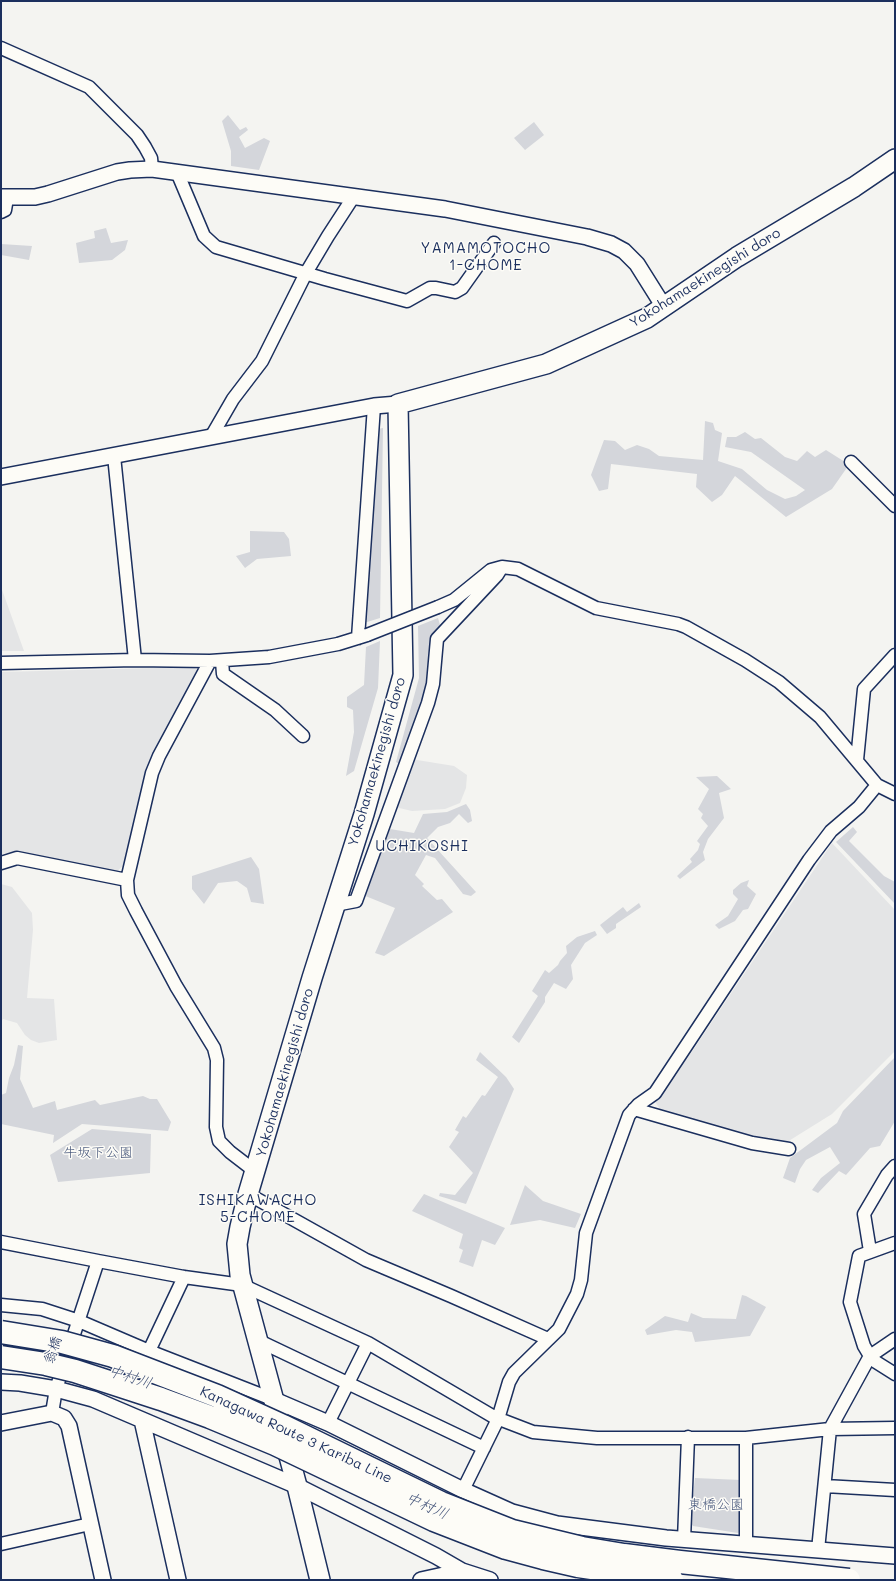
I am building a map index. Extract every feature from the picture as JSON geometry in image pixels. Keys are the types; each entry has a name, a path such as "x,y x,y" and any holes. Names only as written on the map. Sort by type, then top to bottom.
{"highway":[{"name":"Kanagawa Route 3 Kariba Line","path":"1,1332 62,1342 113,1356 173,1379 252,1411 441,1503 512,1530 582,1548 624,1555 850,1580"},
{"path":"1,1345 111,1363 173,1379"},
{"name":"Kanagawa Route 3 Kariba Line","path":"1,1357 46,1364 75,1371 161,1398 287,1449 434,1520 469,1535 506,1548 578,1566 672,1580"}],"main road":[{"name":"Yokohamaekinegishi doro","path":"320,1580 297,1486 242,1285 238,1267 237,1244 248,1194 256,1172 312,978 364,814 403,675 398,404 546,364 647,318 737,257 854,187 895,159"}],"street":[{"path":"1,48 89,87 136,135 151,158 152,169"},
{"path":"1,212 5,210 4,198 35,197 117,172 152,169 452,210 605,242 624,251 638,264 664,307"},
{"path":"177,172 204,236 216,247 407,301 430,288 455,292 462,288 494,242"},
{"path":"211,437 233,399 262,360 306,273 354,196"},
{"path":"1,477 374,406 398,404"},
{"path":"363,636 374,406"},
{"path":"114,456 135,660"},
{"path":"851,462 895,506"},
{"path":"335,905 356,901 428,703 433,684 437,638 497,575 502,567"},
{"path":"1,662 135,660 216,661 291,654 363,636 438,607 454,600 491,570 502,567 518,570 596,608 678,624 720,646 769,675 795,695 820,717 878,785 895,794"},
{"path":"857,760 864,689 895,655"},
{"path":"216,661 223,674 275,710 303,736"},
{"path":"216,661 159,756 152,773 127,880 128,895 176,986 214,1048 217,1060 216,1127 219,1140 230,1152 256,1172"},
{"path":"463,1490 498,1419 508,1382 514,1374 559,1329 578,1294 586,1232 628,1115 655,1093 796,880 831,831 859,807 878,785"},
{"path":"1,863 16,858 127,880"},
{"path":"634,1109 752,1143 789,1149"},
{"path":"870,1251 864,1214 887,1175 895,1166"},
{"path":"248,1194 366,1260 548,1339"},
{"path":"1,1242 184,1277 242,1285 368,1343 498,1419 533,1432 597,1438 746,1438 830,1429 895,1428"},
{"path":"895,1243 859,1256 850,1302 864,1346 870,1356 876,1362 895,1374"},
{"name":"翁橋","path":"52,1413 56,1389 98,1261"},
{"path":"149,1351 184,1277"},
{"path":"1,1305 42,1309 79,1321 149,1351 272,1399 328,1423 463,1490 512,1512 557,1524 684,1540 895,1556"},
{"path":"818,1550 830,1429 870,1356 895,1339"},
{"path":"257,1340 484,1448"},
{"path":"328,1423 368,1343"},
{"path":"1,1382 56,1389 94,1399 297,1486 436,1556 462,1571 490,1580"},
{"path":"1,1423 52,1413 64,1418 69,1426 103,1580"},
{"path":"142,1420 178,1580"},
{"path":"684,1540 688,1437"},
{"path":"746,1438 746,1544"},
{"path":"825,1486 895,1490"},
{"path":"1,1544 90,1524"},
{"path":"425,1580 462,1571"}],"shaded area":[{"path":"1,587 24,651 1,651"},
{"path":"194,667 197,670 151,757 124,865 116,872 15,852 1,854 1,672"},
{"path":"411,759 454,766 467,775 466,788 460,803 445,809 412,811 395,807"},
{"path":"832,843 895,910 895,1051 832,1114 787,1142 767,1141 661,1111 654,1100 691,1053"},
{"path":"1,884 12,887 32,913 33,930 27,998 54,999 57,1040 39,1043 31,1040 25,1035 17,1023 3,1019 1,1022"}],"green space":[{"path":"228,115 240,130 246,127 248,130 239,137 245,148 264,138 270,141 259,170 231,166 231,151 222,121"},
{"path":"534,122 544,135 525,150 514,138"},
{"path":"106,228 111,243 128,240 125,250 112,260 79,263 76,243 95,238 94,231"},
{"path":"1,244 32,246 29,260 1,255"},
{"path":"705,421 713,423 715,430 722,433 718,461 742,469 767,490 785,499 796,496 805,490 751,452 725,447 727,437 736,437 745,432 755,439 761,438 785,457 797,461 807,451 815,457 826,450 845,462 846,469 832,489 786,517 735,476 722,495 712,502 696,487 697,474 611,464 608,489 599,491 591,475 604,440 615,441 625,450 637,445 649,449 659,456 703,460"},
{"path":"383,428 380,618 364,623 377,429"},
{"path":"250,531 284,532 289,539 291,556 257,559 245,568 236,556 250,552"},
{"path":"438,618 440,625 433,633 428,688 401,765 396,762 419,678 418,626"},
{"path":"380,641 378,688 354,771 346,776 354,732 353,710 347,707 347,697 364,685 366,647"},
{"path":"717,776 731,789 719,793 724,818 708,839 703,852 705,860 680,879 677,876 692,862 690,859 698,850 700,844 697,841 708,826 701,818 703,814 698,809 709,789 696,777"},
{"path":"466,804 470,810 472,821 468,823 459,814 450,823 438,827 427,838 476,892 471,896 463,894 435,858 426,855 415,875 424,884 422,886 437,900 442,899 453,912 384,956 375,953 395,908 363,895 390,829 414,833 423,814 447,812"},
{"path":"853,827 857,832 849,841 884,876 895,882 895,904 836,842"},
{"path":"251,857 259,869 264,904 251,902 247,888 237,881 218,883 204,904 192,889 192,876"},
{"path":"749,880 747,886 756,894 748,909 743,910 735,921 719,929 715,925 728,916 738,899 733,894 733,890 741,883"},
{"path":"639,903 641,907 616,924 616,928 607,934 600,925 623,907 627,912"},
{"path":"595,931 597,935 585,943 571,965 573,979 566,989 554,983 545,997 545,1002 519,1043 512,1037 538,996 532,991 545,970 549,973 558,965 567,953 566,946 577,937"},
{"path":"18,1045 23,1046 20,1079 33,1108 55,1101 57,1110 95,1100 100,1105 143,1096 150,1099 157,1099 171,1122 168,1131 82,1124 53,1143 54,1135 1,1124 1,1095 6,1093"},
{"path":"480,1052 506,1077 514,1089 466,1204 439,1196 440,1193 455,1195 473,1173 449,1147 459,1132 455,1130 463,1116 466,1118 482,1095 485,1096 498,1077 476,1060"},
{"path":"895,1057 895,1121 880,1146 870,1148 846,1175 839,1171 818,1193 812,1190 821,1178 840,1163 830,1147 806,1160 800,1169 795,1183 783,1178 790,1158 837,1123 843,1111"},
{"name":"牛坂下公園","path":"92,1129 151,1134 150,1173 58,1182 50,1155"},
{"path":"525,1185 543,1201 581,1214 575,1228 540,1220 510,1225"},
{"path":"424,1194 505,1228 495,1245 482,1240 473,1267 459,1262 463,1250 459,1248 463,1234 412,1211"},
{"path":"742,1295 766,1307 750,1336 695,1342 692,1332 676,1330 647,1335 645,1330 665,1316 688,1322 691,1313 703,1318 736,1319"},
{"name":"東橋公園","path":"695,1478 741,1480 741,1531 738,1533 693,1526 690,1522"}],"district":[{"name":"YAMAMOTOCHO 1-CHOME","path":"486,256"},
{"name":"UCHIKOSHI","path":"422,846"},
{"name":"ISHIKAWACHO 5-CHOME","path":"258,1208"}],"water label":[{"name":"中村川","path":"130,1377"},
{"name":"中村川","path":"427,1506"}]}
